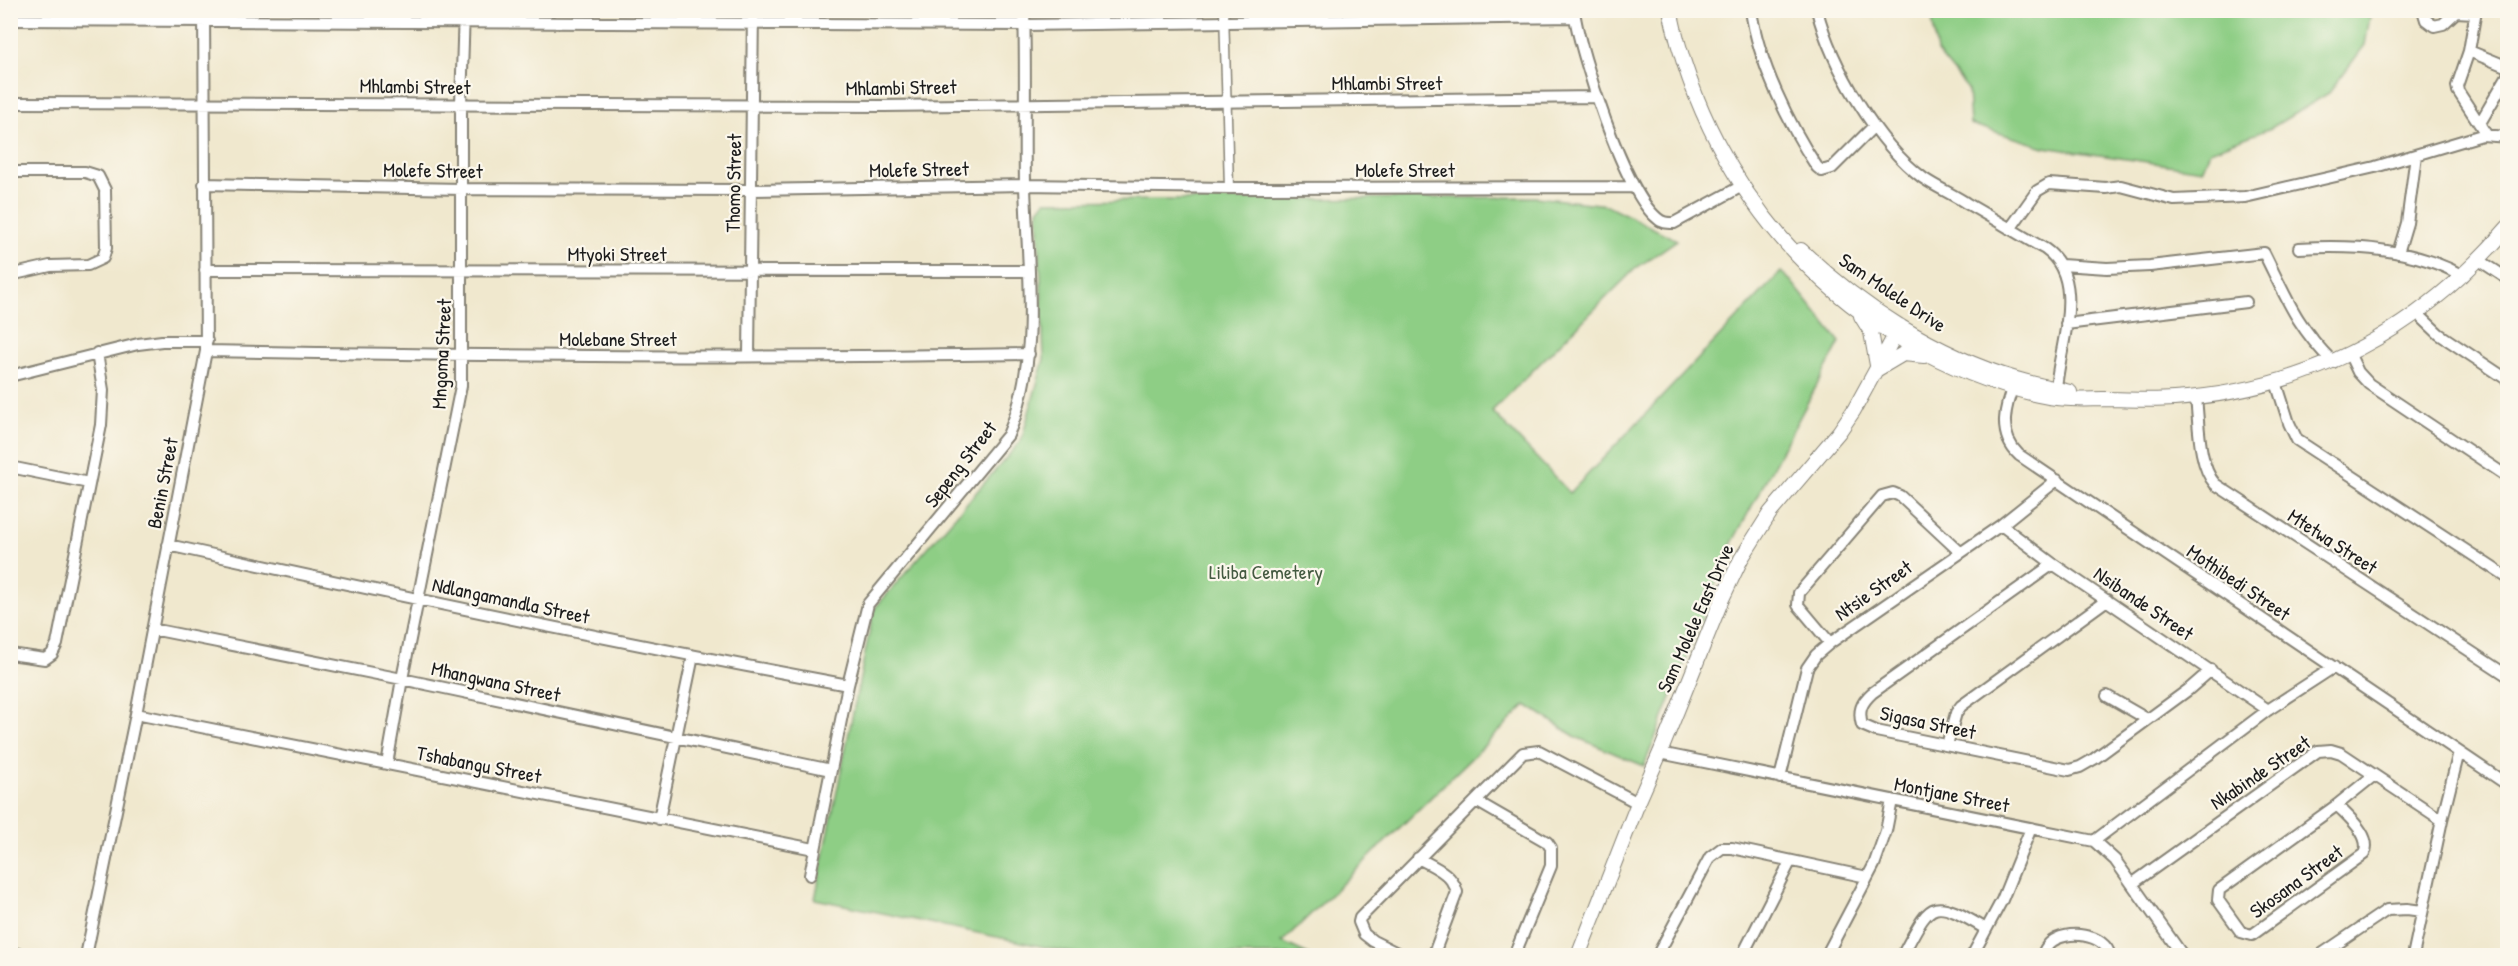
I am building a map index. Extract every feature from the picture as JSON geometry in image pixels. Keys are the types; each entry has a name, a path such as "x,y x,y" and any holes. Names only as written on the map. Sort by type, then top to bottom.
{"street":[{"name":"Thomo Street","path":"749,356 753,10"},
{"name":"Sepeng Street","path":"810,875 848,685 868,604 1008,435 1019,409 1029,354 1024,10"},
{"path":"1224,10 1229,188"},
{"name":"Sam Molele Drive","path":"1670,10 1683,65 1699,106 1742,186 1796,257 1856,310 1897,331 1940,348 2014,384 2056,389 2102,399"},
{"path":"1751,10 1758,47 1764,64 1794,127 1817,167 1822,171 1832,168 1873,127"},
{"path":"1816,10 1827,39 1873,127 1922,177 2053,255 2061,265 2068,290 2066,324 2058,363 2056,389"},
{"path":"2423,10 2426,20 2434,27 2443,24 2456,12 2476,12 2469,51 2457,86 2486,134"},
{"path":"10,20 204,16 464,16 753,23 1025,25 1575,14 1596,97 1634,187 1656,218 1664,223 1680,220 1742,186"},
{"name":"Benin Street","path":"86,956 136,714 207,346 204,16"},
{"name":"Mngoma Street","path":"387,764 402,679 457,413 462,356 460,104 464,16"},
{"path":"2469,51 2508,67"},
{"path":"2480,123 2508,75"},
{"name":"Mhlambi Street","path":"10,103 205,105 250,102 752,106 1596,97"},
{"path":"2010,228 2037,191 2049,184 2106,188 2121,186 2174,200 2228,199 2288,189 2486,134 2508,137"},
{"path":"2398,253 2407,222 2416,155"},
{"path":"10,172 85,172 98,176 105,190 106,248 103,258 94,264 51,266 10,275"},
{"name":"Molefe Street","path":"204,184 462,189 752,189 1025,185 1229,188 1634,187"},
{"name":"Sam Molele Drive","path":"1776,230 1897,331 1935,358 2064,399 2146,401 2230,393 2277,382 2350,354 2396,328 2417,313 2463,276 2508,227"},
{"path":"2300,248 2345,247 2422,257 2463,276"},
{"path":"2061,265 2108,268 2150,266 2264,253 2297,320 2307,335 2333,362"},
{"path":"2479,260 2508,279"},
{"name":"Mtyoki Street","path":"205,270 1028,271"},
{"path":"2066,324 2246,302"},
{"path":"1856,310 1871,332 1875,369 1903,354 1935,358"},
{"path":"2417,313 2439,334 2508,380"},
{"name":"Sam Molele East Drive","path":"1578,956 1722,599 1755,533 1839,432 1854,410 1897,331"},
{"name":"Molebane Street","path":"10,376 97,353 162,341 207,346 462,356 1029,354"},
{"path":"10,654 39,659 50,656 57,644 101,425 103,399 97,353"},
{"path":"2350,354 2358,372 2369,384 2508,477"},
{"path":"2277,382 2287,417 2297,440 2508,578"},
{"name":"Mothibedi Street","path":"2014,384 2005,414 2004,426 2012,448 2508,785"},
{"name":"Mtetwa Street","path":"2196,398 2203,459 2207,474 2215,484 2508,676"},
{"path":"10,467 90,483"},
{"name":"Ntsie Street","path":"1780,778 1807,668 1816,655 2001,525 2057,480"},
{"path":"1830,643 1798,605 1799,593 1882,496 1893,493 1900,496 1960,552"},
{"name":"Nsibande Street","path":"2001,525 2052,564 2268,710"},
{"name":"Ndlangamandla Street","path":"168,545 418,600 848,685"},
{"name":"Sigasa Street","path":"2052,564 1872,693 1861,705 1860,718 1863,725 1869,729 2069,770 2094,759 2211,670"},
{"path":"1947,745 1956,713 1961,706 2107,600"},
{"name":"Mhangwana Street","path":"152,629 402,679 831,770"},
{"path":"659,819 693,656"},
{"path":"2183,956 2115,860 2094,841 2268,710 2334,667"},
{"path":"2107,696 2147,719"},
{"name":"Tshabangu Street","path":"136,714 814,849"},
{"name":"Nkabinde Street","path":"2132,884 2318,750 2341,753 2442,820"},
{"path":"1403,956 1373,941 1364,934 1359,922 1368,908 1523,753 1535,751 1638,803"},
{"path":"2413,956 2459,752"},
{"name":"Montjane Street","path":"1660,753 2094,841"},
{"name":"Skosana Street","path":"2337,805 2364,838 2366,845 2364,854 2252,935 2241,932 2218,900 2219,890 2337,805 2373,776"},
{"path":"1826,956 1880,851 1892,800"},
{"path":"1476,801 1547,842 1551,848 1551,866 1514,956"},
{"path":"1972,956 2011,880 2031,828"},
{"path":"1657,956 1710,857 1716,851 1732,848 1867,877"},
{"path":"1418,858 1449,877 1457,892 1433,956"},
{"path":"1742,956 1790,862"},
{"path":"1902,956 1919,924 1931,910 1948,908 1986,929"},
{"path":"2319,956 2386,910 2422,911"},
{"path":"2042,956 2051,942 2071,935 2102,942 2107,947 2109,956"},
{"path":"2334,945 2342,956"},
{"path":"10,952 27,956"}],"green space":[{"path":"1931,10 2371,11 2365,45 2329,93 2271,128 2210,151 2202,170 2044,147 1970,124 1968,89 1937,52"},
{"name":"Liliba Cemetery","path":"1536,197 1607,205 1677,240 1635,269 1492,411 1570,493 1781,272 1791,281 1840,342 1731,545 1644,766 1576,737 1526,705 1282,942 1310,955 1083,955 815,899 874,609 1021,441 1044,359 1038,210 1045,201"}]}
